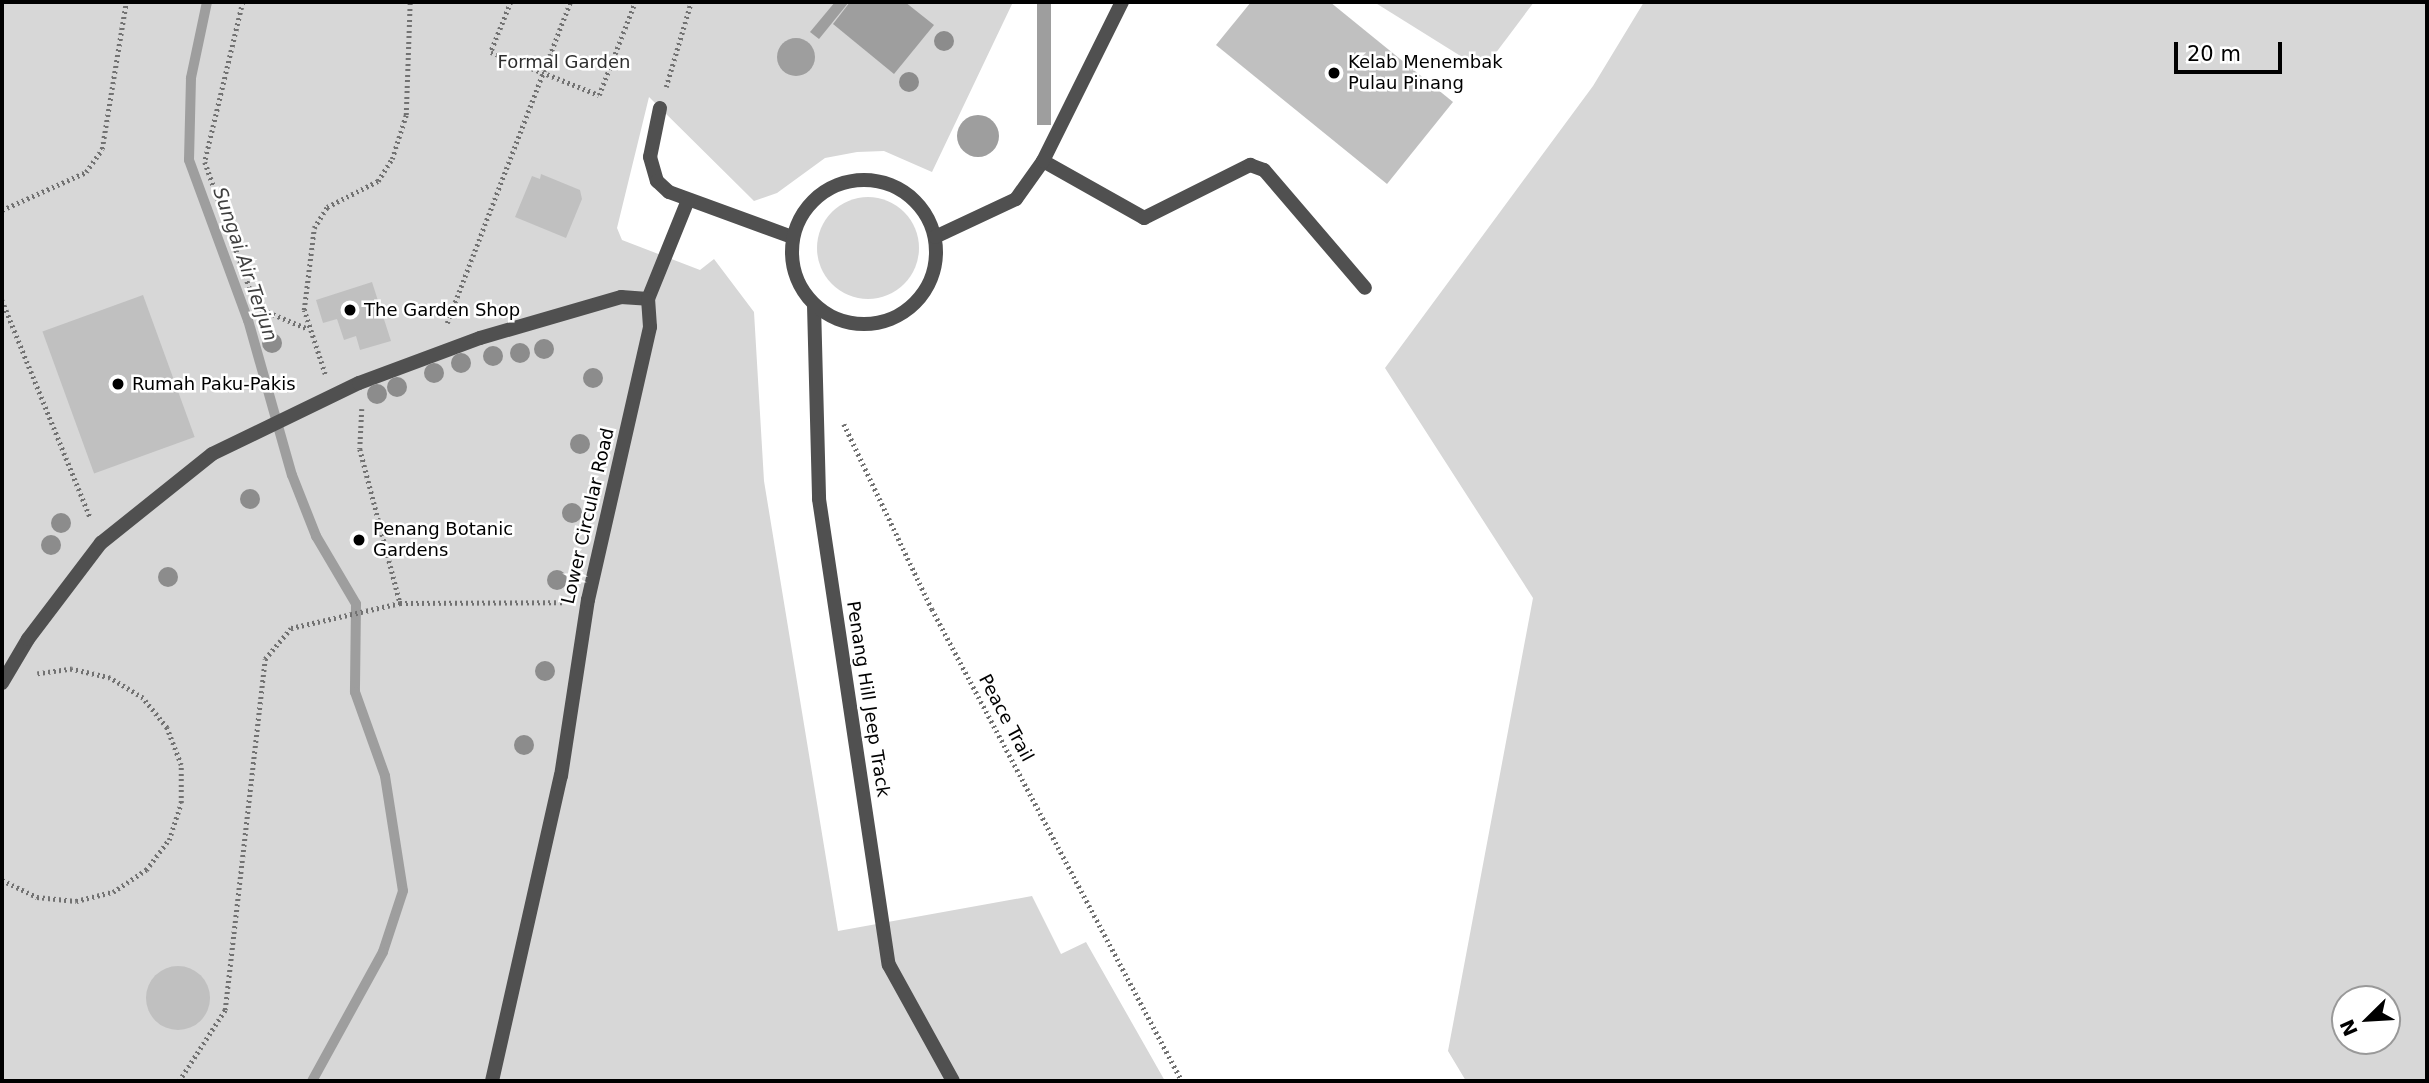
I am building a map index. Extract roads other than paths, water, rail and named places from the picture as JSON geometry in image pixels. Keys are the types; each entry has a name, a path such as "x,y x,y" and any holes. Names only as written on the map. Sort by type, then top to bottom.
{"street":[{"path":"935,237 1016,198 1043,161 1122,2"},
{"path":"660,108 650,157 657,180 669,192 792,237"},
{"path":"1043,161 1144,218 1235,171 1250,165 1264,170 1365,288"},
{"path":"863,178 887,183 909,195 926,214 935,237 937,259 930,281 919,300 902,314 857,324 834,318 814,305 799,286 792,262 792,237 801,214 817,195 839,183 863,178"},
{"path":"2,682 28,639 101,543 212,454 274,421 435,354 621,297 648,299 688,200"},
{"name":"Lower Circular Road","path":"492,1081 561,776 588,600 650,327 648,299"},
{"name":"Penang Hill Jeep Track","path":"814,305 819,499 889,965 953,1081"}],"waterway":[{"name":"Sungai Air Terjun","path":"207,2 191,78 189,160 248,320 292,475 316,536 356,604 355,692 385,776 403,891 383,952 312,1081"}],"place":[{"name":"Kelab Menembak Pulau Pinang","path":"1334,73"},
{"name":"The Garden Shop","path":"350,310"},
{"name":"Rumah Paku-Pakis","path":"118,384"},
{"name":"Penang Botanic Gardens","path":"359,540"}],"park label":[{"name":"Formal Garden","path":"564,62"}]}
